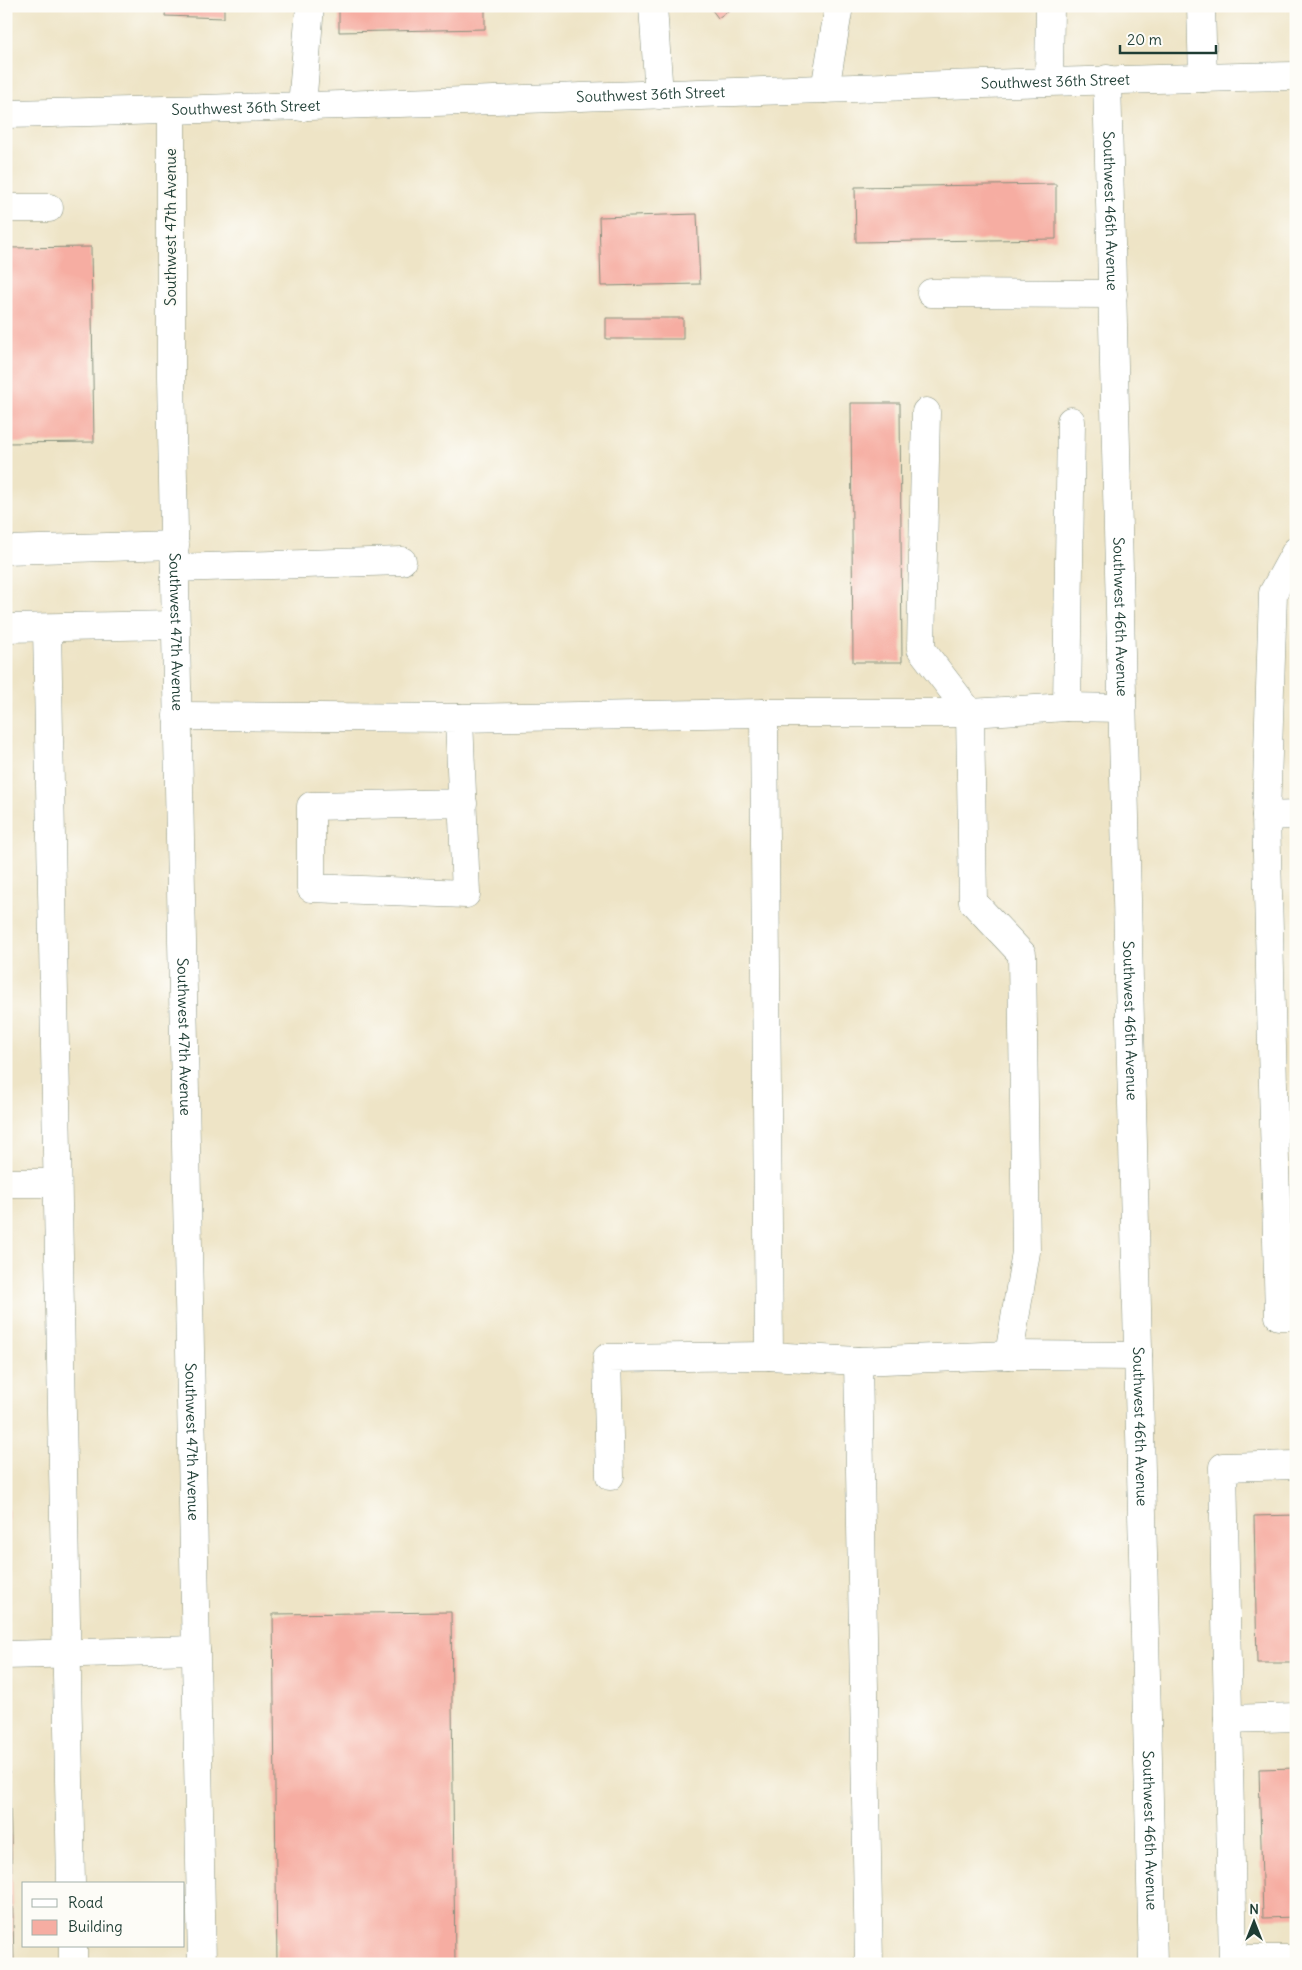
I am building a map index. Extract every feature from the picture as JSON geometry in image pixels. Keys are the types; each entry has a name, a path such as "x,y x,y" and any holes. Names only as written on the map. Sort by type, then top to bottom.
{"street":[{"path":"302,106 310,6"},
{"path":"653,6 659,95"},
{"path":"824,90 839,6"},
{"path":"1049,81 1050,6"},
{"path":"1202,6 1203,78"},
{"name":"Southwest 36th Street","path":"6,114 171,111 1107,79 1296,76"},
{"name":"Southwest 46th Avenue","path":"1107,79 1153,1964"},
{"name":"Southwest 47th Avenue","path":"171,111 171,378 202,1964"},
{"path":"6,208 49,208"},
{"path":"931,293 1113,294"},
{"path":"926,412 921,649 970,713 973,902 1022,954 1026,1252 1009,1355"},
{"path":"1067,707 1071,421"},
{"path":"6,550 175,557 402,561"},
{"path":"1296,551 1274,594 1266,816 1279,1316 1296,1316"},
{"path":"6,628 176,626"},
{"path":"47,628 71,1882"},
{"path":"178,716 459,718 764,712 970,713 1067,707 1122,708"},
{"path":"764,712 769,1356"},
{"path":"459,718 463,803 466,894 311,888 311,806 463,803"},
{"path":"1266,816 1296,815"},
{"path":"6,1184 57,1183"},
{"path":"610,1476 607,1358 769,1356 858,1361 1009,1355 1138,1356"},
{"path":"858,1361 868,1964"},
{"path":"1296,1466 1223,1467 1233,1961 1296,1959"},
{"path":"6,1655 196,1650"},
{"path":"1228,1720 1296,1718"},
{"path":"73,1948 73,1964"}],"building":[{"path":"166,6 224,6 224,18 165,16"},
{"path":"339,6 485,6 485,29 339,32"},
{"path":"709,6 735,6 718,18"},
{"path":"1056,184 1056,239 856,242 855,187"},
{"path":"697,214 700,284 601,286 599,217"},
{"path":"91,247 94,442 6,443 6,248"},
{"path":"606,318 683,318 683,339 606,339"},
{"path":"851,403 900,403 902,662 853,662"},
{"path":"6,1508 8,1508 9,1602 6,1602"},
{"path":"1296,1515 1296,1663 1257,1663 1254,1516"},
{"path":"451,1612 455,1964 277,1964 273,1614"},
{"path":"6,1712 8,1712 14,1964 6,1964"},
{"path":"1296,1768 1296,1917 1263,1918 1259,1769"}]}
